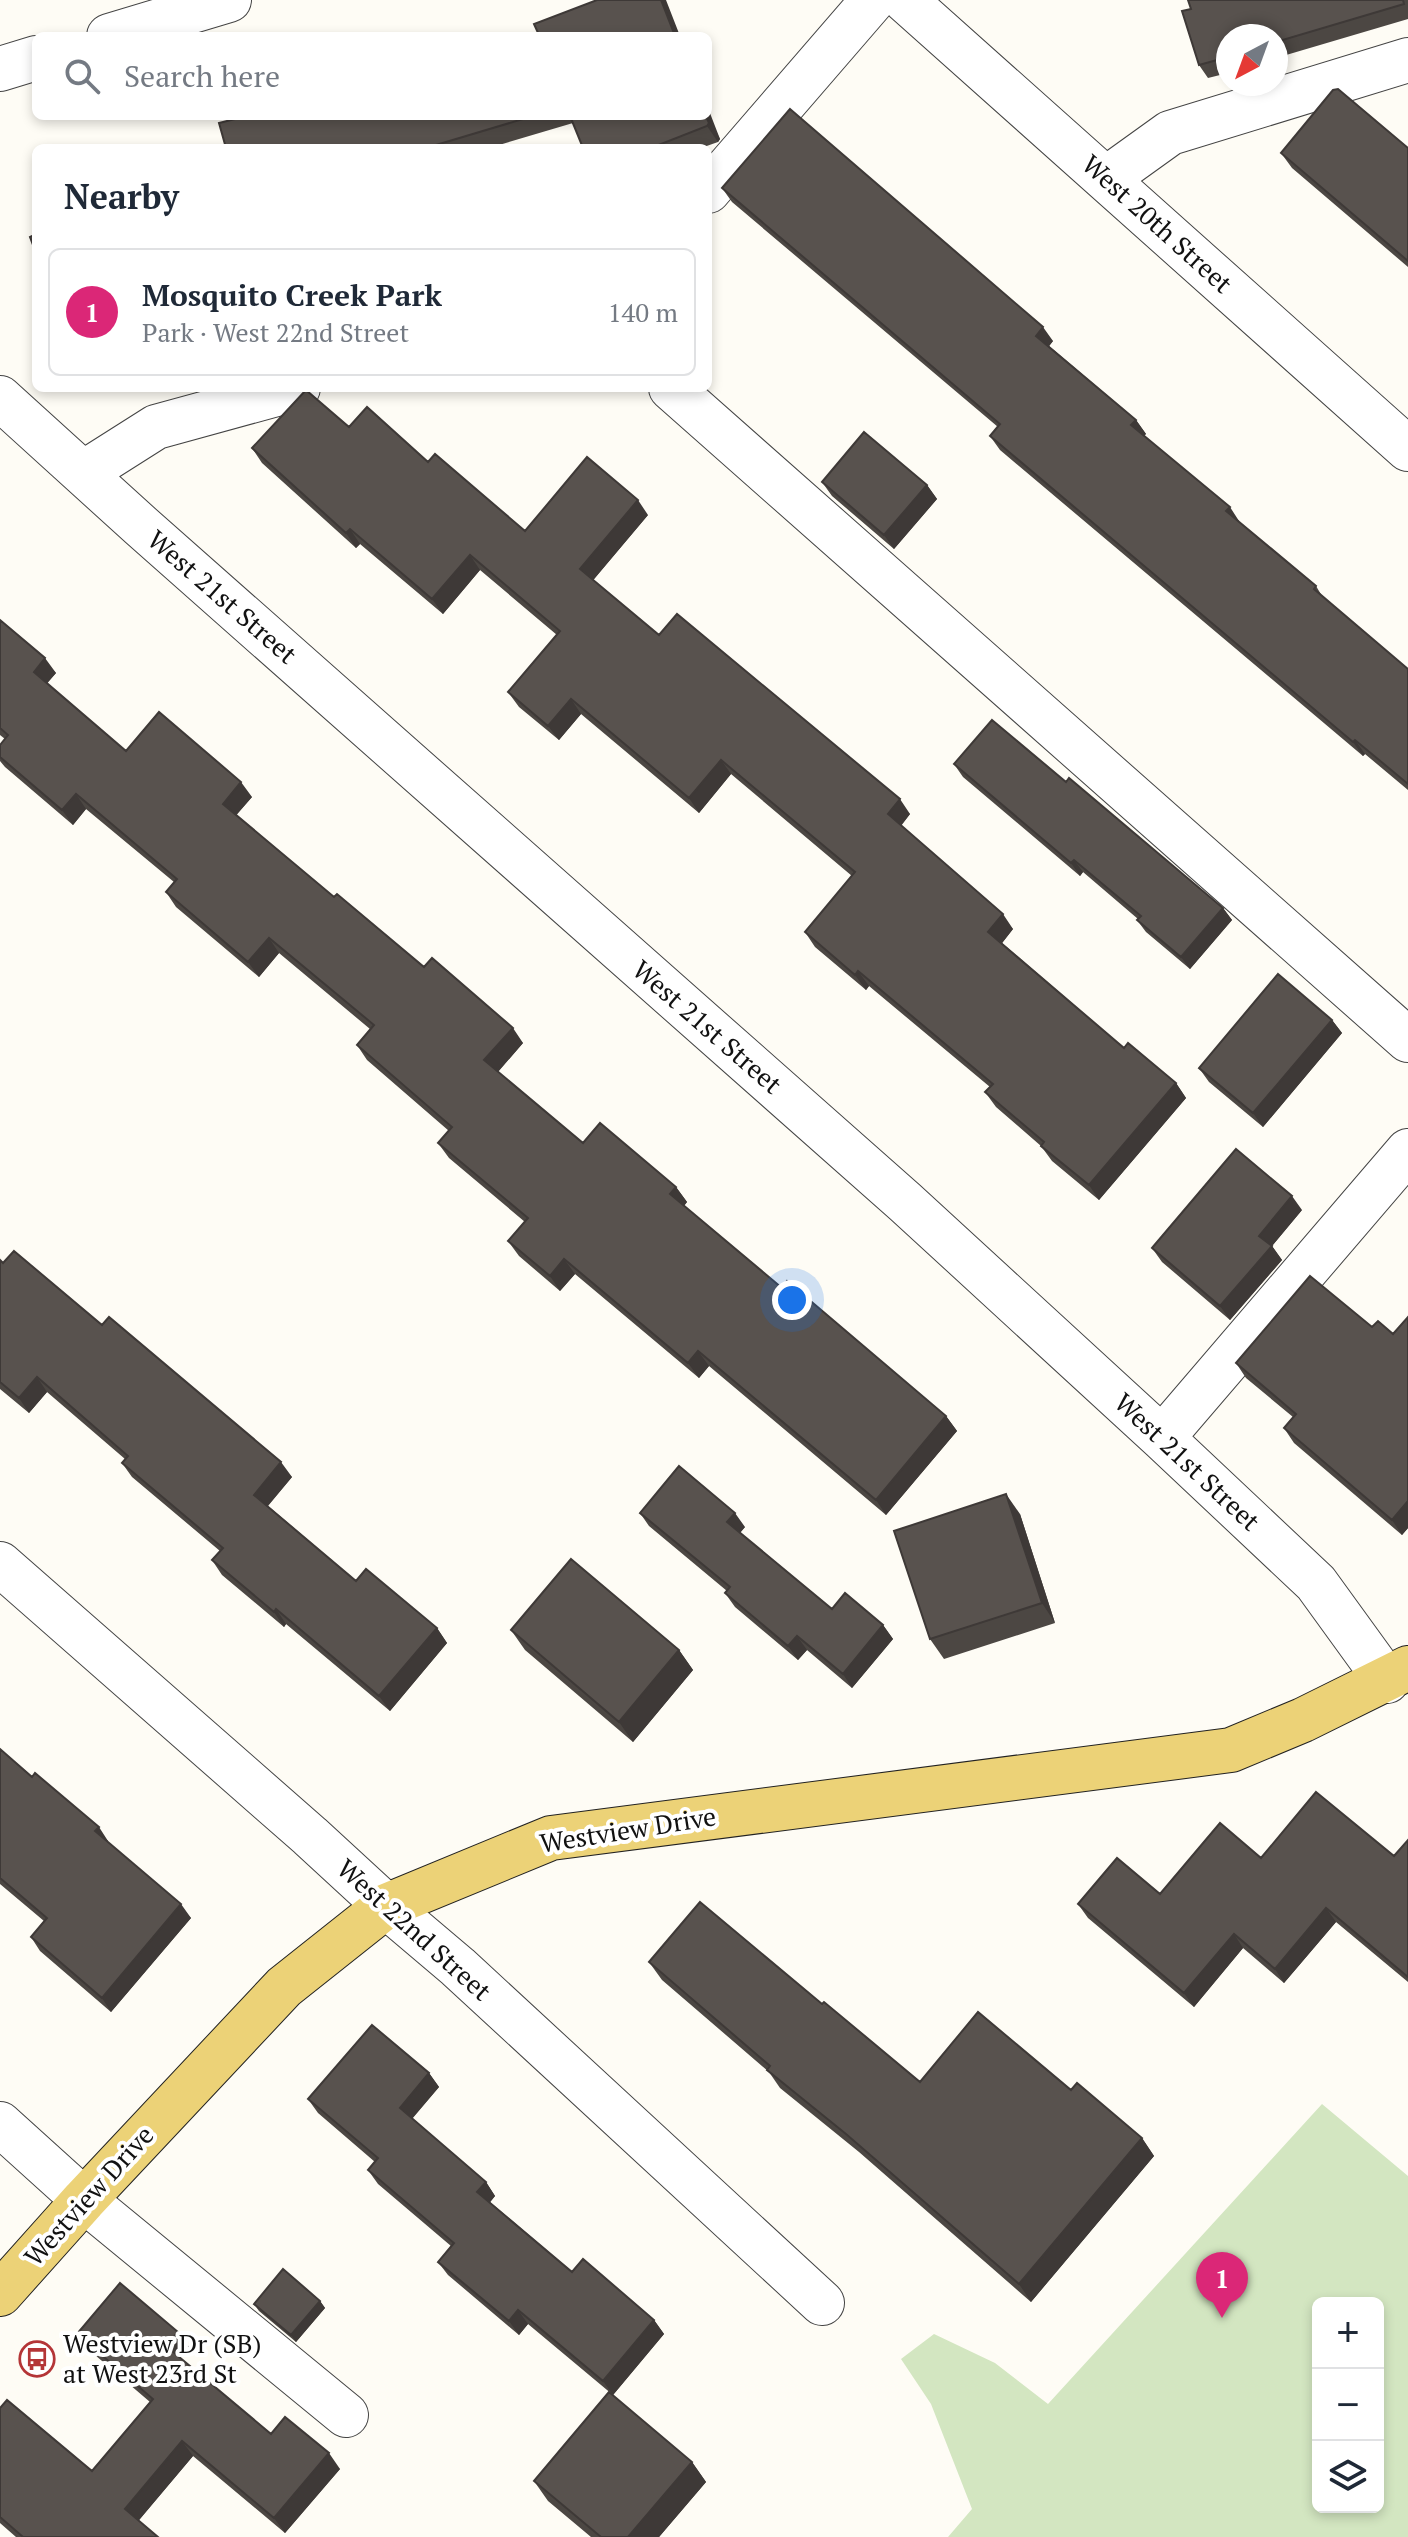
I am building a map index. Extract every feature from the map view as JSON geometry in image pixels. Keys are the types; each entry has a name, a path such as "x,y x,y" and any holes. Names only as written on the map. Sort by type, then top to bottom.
{"main road":[{"name":"Westview Drive","path":"0,2294 284,1987 386,1906 551,1838 1231,1750 1398,1675"}],"street":[{"path":"122,32 229,0"},
{"path":"712,186 873,0"},
{"name":"West 20th Street","path":"905,0 1408,449"},
{"path":"0,69 32,59"},
{"path":"1106,179 1170,133 1408,60"},
{"path":"85,472 156,427 283,392"},
{"path":"676,392 1408,1040"},
{"name":"West 21st Street","path":"0,398 905,1202 1316,1583 1398,1675"},
{"path":"1162,1438 1408,1151"},
{"name":"West 22nd Street","path":"0,1564 458,1967 822,2303"},
{"path":"0,2124 84,2200 346,2415"}],"green space":[{"path":"1322,2104 1408,2176 1408,2537 948,2537 972,2509 931,2404 901,2359 934,2334 995,2363 1048,2404"}],"building":[{"path":"597,0 661,0 673,32 538,32 534,24"},
{"path":"1188,0 1403,0 1404,4 1288,38 1288,24 1216,24 1216,60 1199,65 1182,11 1191,9"},
{"path":"1338,89 1408,148 1408,261 1281,153 1333,90"},
{"path":"790,109 1043,327 1036,336 1136,420 1131,425 1230,507 1226,511 1408,669 1408,784 1355,740 1353,742 990,436 1000,424 722,188"},
{"path":"231,120 520,120 439,144 225,144 219,123"},
{"path":"572,120 708,120 709,123 661,144 581,144"},
{"path":"304,392 308,392 349,427 367,407 428,462 435,454 525,531 587,457 638,500 580,569 659,635 677,614 900,799 888,814 1003,914 988,932 1124,1048 1128,1043 1176,1083 1089,1185 1041,1146 1044,1142 985,1092 993,1084 858,971 855,975 805,932 855,872 721,760 689,798 571,699 548,726 508,692 560,631 470,555 432,599 350,529 346,533 252,448"},
{"path":"864,432 927,485 884,535 822,482"},
{"path":"0,620 45,658 34,672 126,751 159,712 241,782 223,804 424,967 432,958 513,1028 484,1060 583,1143 600,1123 676,1187 670,1194 782,1288 787,1281 946,1416 876,1500 698,1351 688,1363 564,1259 550,1276 508,1241 528,1218 438,1143 452,1127 357,1045 374,1025 269,938 248,962 166,892 177,879 76,794 62,810 0,757 0,745 8,735 0,728"},
{"path":"992,720 1066,782 1069,778 1223,908 1181,957 1137,920 1141,916 1074,860 1071,863 954,764"},
{"path":"1278,974 1332,1020 1253,1113 1199,1068"},
{"path":"1236,1149 1292,1196 1259,1236 1272,1246 1220,1306 1152,1248"},
{"path":"14,1251 102,1325 109,1317 281,1462 254,1495 356,1581 366,1569 437,1628 379,1696 276,1609 274,1612 212,1560 223,1548 122,1463 128,1456 37,1377 19,1398 0,1382 0,1260 3,1263"},
{"path":"1310,1276 1372,1327 1378,1321 1393,1334 1408,1317 1408,1501 1392,1520 1284,1428 1296,1414 1236,1363"},
{"path":"679,1466 735,1513 727,1522 832,1609 845,1593 883,1625 843,1674 797,1636 788,1646 725,1593 730,1587 640,1513"},
{"path":"1006,1494 1042,1603 930,1639 894,1531"},
{"path":"571,1559 679,1650 619,1722 511,1630"},
{"path":"0,1749 32,1777 35,1773 99,1827 95,1831 181,1904 102,1998 31,1937 47,1918 0,1878"},
{"path":"1316,1792 1394,1856 1408,1840 1408,1977 1326,1908 1275,1969 1234,1934 1184,1993 1078,1904 1117,1858 1160,1894 1220,1823 1261,1858"},
{"path":"700,1902 920,2082 978,2012 1071,2090 1077,2083 1142,2138 1019,2284 767,2070 770,2066 649,1962"},
{"path":"372,2025 429,2073 400,2108 486,2182 477,2192 572,2272 583,2259 654,2320 603,2381 518,2310 509,2321 438,2262 454,2243 368,2170 378,2158 308,2099"},
{"path":"283,2269 320,2301 291,2335 254,2304"},
{"path":"120,2283 178,2332 166,2346 271,2434 285,2417 329,2453 274,2518 182,2441 125,2509 158,2537 23,2537 0,2517 0,2408 7,2400 92,2471 153,2399 77,2334"},
{"path":"609,2392 692,2462 628,2537 601,2537 534,2481"}],"place":[{"name":"Mosquito Creek Park","path":"1222,2318"},
{"name":"Westview Dr (SB) at West 23rd St","path":"37,2359"}]}
